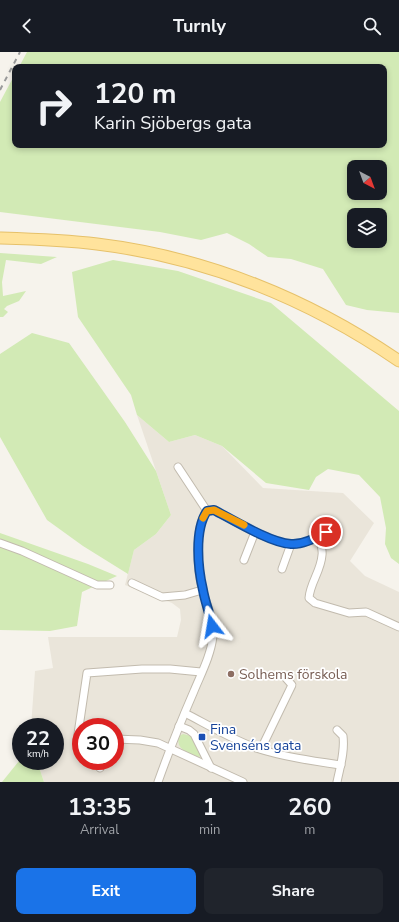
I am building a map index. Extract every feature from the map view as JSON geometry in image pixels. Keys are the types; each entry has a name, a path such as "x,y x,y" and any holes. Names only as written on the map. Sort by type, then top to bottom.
{"main road":[{"path":"0,238 64,240 105,245 147,252 191,262 258,285 326,316 353,331 399,361"}],"street":[{"path":"178,467 207,511"},
{"path":"207,511 214,510 255,532 274,540 291,544 306,541 326,532"},
{"path":"158,782 208,654 213,636 211,618 202,590 199,566 199,534 202,520 207,511"},
{"path":"244,560 255,532"},
{"path":"319,536 322,554 319,570 310,590 309,598 315,603 349,613 366,612 399,627"},
{"path":"0,543 22,551 97,586 110,585"},
{"path":"282,569 291,544"},
{"path":"132,583 162,597 185,595 202,590"},
{"path":"82,718 87,673 163,669 201,672"},
{"path":"261,749 292,685 284,676"},
{"path":"185,713 240,741 261,749 291,757 341,765"},
{"path":"179,726 194,734 211,768"},
{"path":"337,730 344,739 341,765 337,782"},
{"path":"124,739 149,741 170,748 243,782"}],"shaded area":[{"path":"137,415 169,442 195,435 222,446 263,488 343,493 374,523 350,561 365,576 399,592 399,782 44,782 40,770 64,770 64,718 32,718 35,671 53,668 48,637 177,637 181,620 180,609 172,603 125,585 134,550 156,534 171,515"}],"green space":[{"path":"27,52 399,52 399,313 367,310 346,305 323,269 291,259 268,257 249,244 227,233 201,240 160,232 0,212 0,102 12,80 12,148 387,148 387,64 21,64"},
{"path":"0,253 57,257 41,264 6,260 2,282 3,296 26,291 19,301 7,306 4,309 8,312 3,317 0,317"},
{"path":"113,260 178,271 271,303 399,411 399,564 391,558 385,544 386,528 380,497 359,475 328,469 316,477 309,490 266,483 222,446 195,435 169,442 137,415 131,395 78,317 72,272"},
{"path":"32,333 69,343 125,422 156,471 171,515 156,534 134,550 128,574 83,546 47,520 0,437 0,354"},
{"path":"0,533 88,564 117,576 82,592 77,626 50,631 0,630"},
{"path":"183,734 191,736 201,756 199,757 191,754 181,748 178,741 179,736"},
{"path":"12,770 40,770 44,782 2,782"}],"railway":[{"path":"14,64 20,52"},
{"path":"0,90 12,67"}],"slow traffic":[{"path":"203,518 207,511 211,509 244,525"}],"place":[{"name":"Solhems förskola","path":"231,674"},
{"name":"Fina Svenséns gata","path":"202,737"}],"route":[{"path":"212,626 202,590 199,566 199,534 202,520 207,511 211,509 214,510 255,532 274,540 291,544 306,541 326,532"}]}
